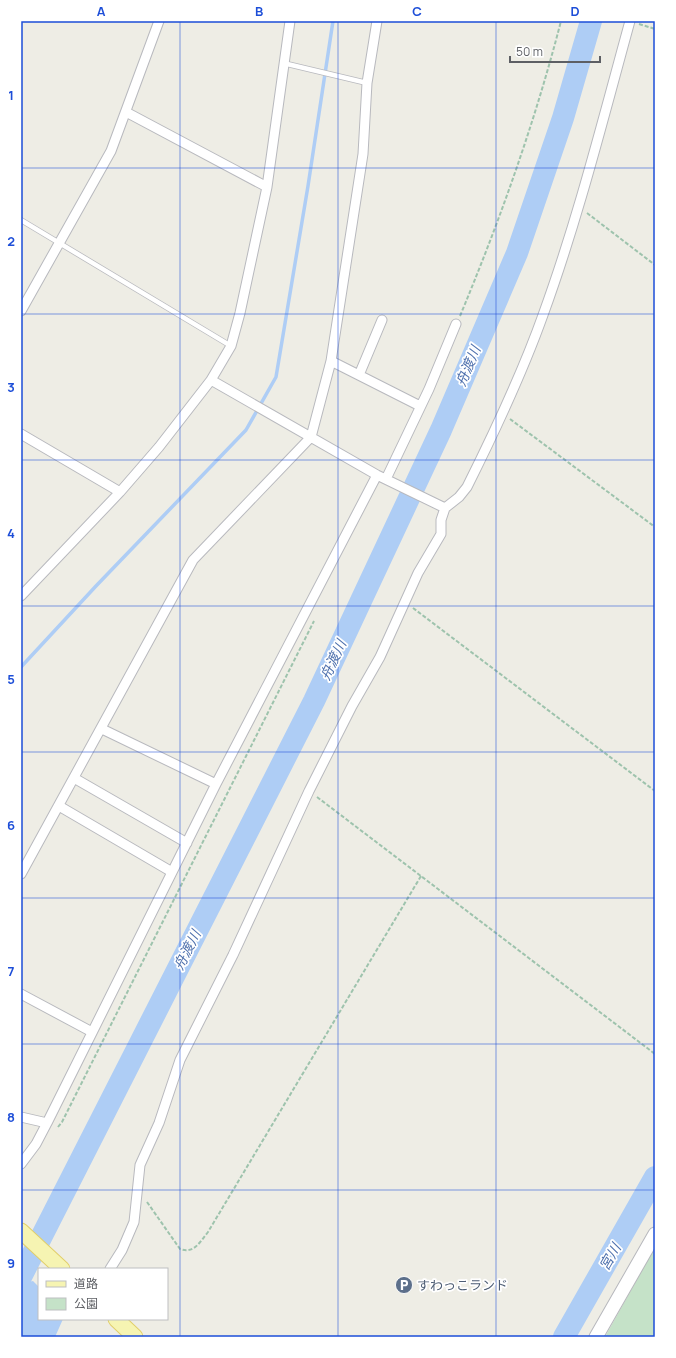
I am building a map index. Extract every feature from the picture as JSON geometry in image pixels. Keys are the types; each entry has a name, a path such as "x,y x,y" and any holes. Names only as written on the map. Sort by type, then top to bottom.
{"main road":[{"path":"21,1231 61,1268"},
{"path":"117,1320 135,1337"}],"street":[{"path":"21,311 111,151 159,21"},
{"path":"21,596 120,492 159,447 211,380 231,346 240,313 267,187 290,21"},
{"path":"21,874 102,729 193,560 311,437 330,361 363,154 367,83 377,21"},
{"path":"442,507 459,497 467,487 503,414 543,315 578,206 630,21"},
{"path":"126,112 267,187"},
{"path":"359,375 382,320"},
{"path":"389,480 456,324"},
{"path":"330,361 420,406"},
{"path":"211,380 377,475 442,507"},
{"path":"21,434 120,492"},
{"path":"21,1164 36,1144 47,1123 216,784 377,475"},
{"path":"111,1268 122,1250 134,1222 140,1165 159,1123 180,1060 233,955 309,792 352,706 380,658 418,573 441,534 442,507"},
{"path":"102,729 216,784"},
{"path":"74,778 187,843"},
{"path":"59,806 172,872"},
{"path":"21,994 92,1032"},
{"path":"21,1117 47,1123"},
{"path":"596,1337 655,1234"}],"lane":[{"path":"283,63 367,83"},
{"path":"21,220 231,346"}],"path":[{"path":"456,324 488,248 521,154 548,69 561,21"},
{"path":"630,21 655,29"},
{"path":"578,206 655,265"},
{"path":"503,414 655,527"},
{"path":"405,603 655,791"},
{"path":"53,1132 62,1122 314,620"},
{"path":"309,792 655,1054"},
{"path":"138,1190 180,1249 185,1251 193,1250 208,1232 421,876"}],"green space":[{"path":"655,1247 655,1337 605,1337"}],"water":[{"path":"21,1270 26,1275 25,1279 28,1282 33,1281 38,1286 38,1320 63,1320 55,1337 21,1337"}],"waterway":[{"path":"21,667 96,586 246,430 276,377 308,186 333,21"},
{"name":"舟渡川","path":"21,1277 314,701 441,430 517,253 563,118 591,21"},
{"name":"宮川","path":"564,1337 655,1177"}],"place":[{"name":"すわっこランド","path":"404,1285"}]}
